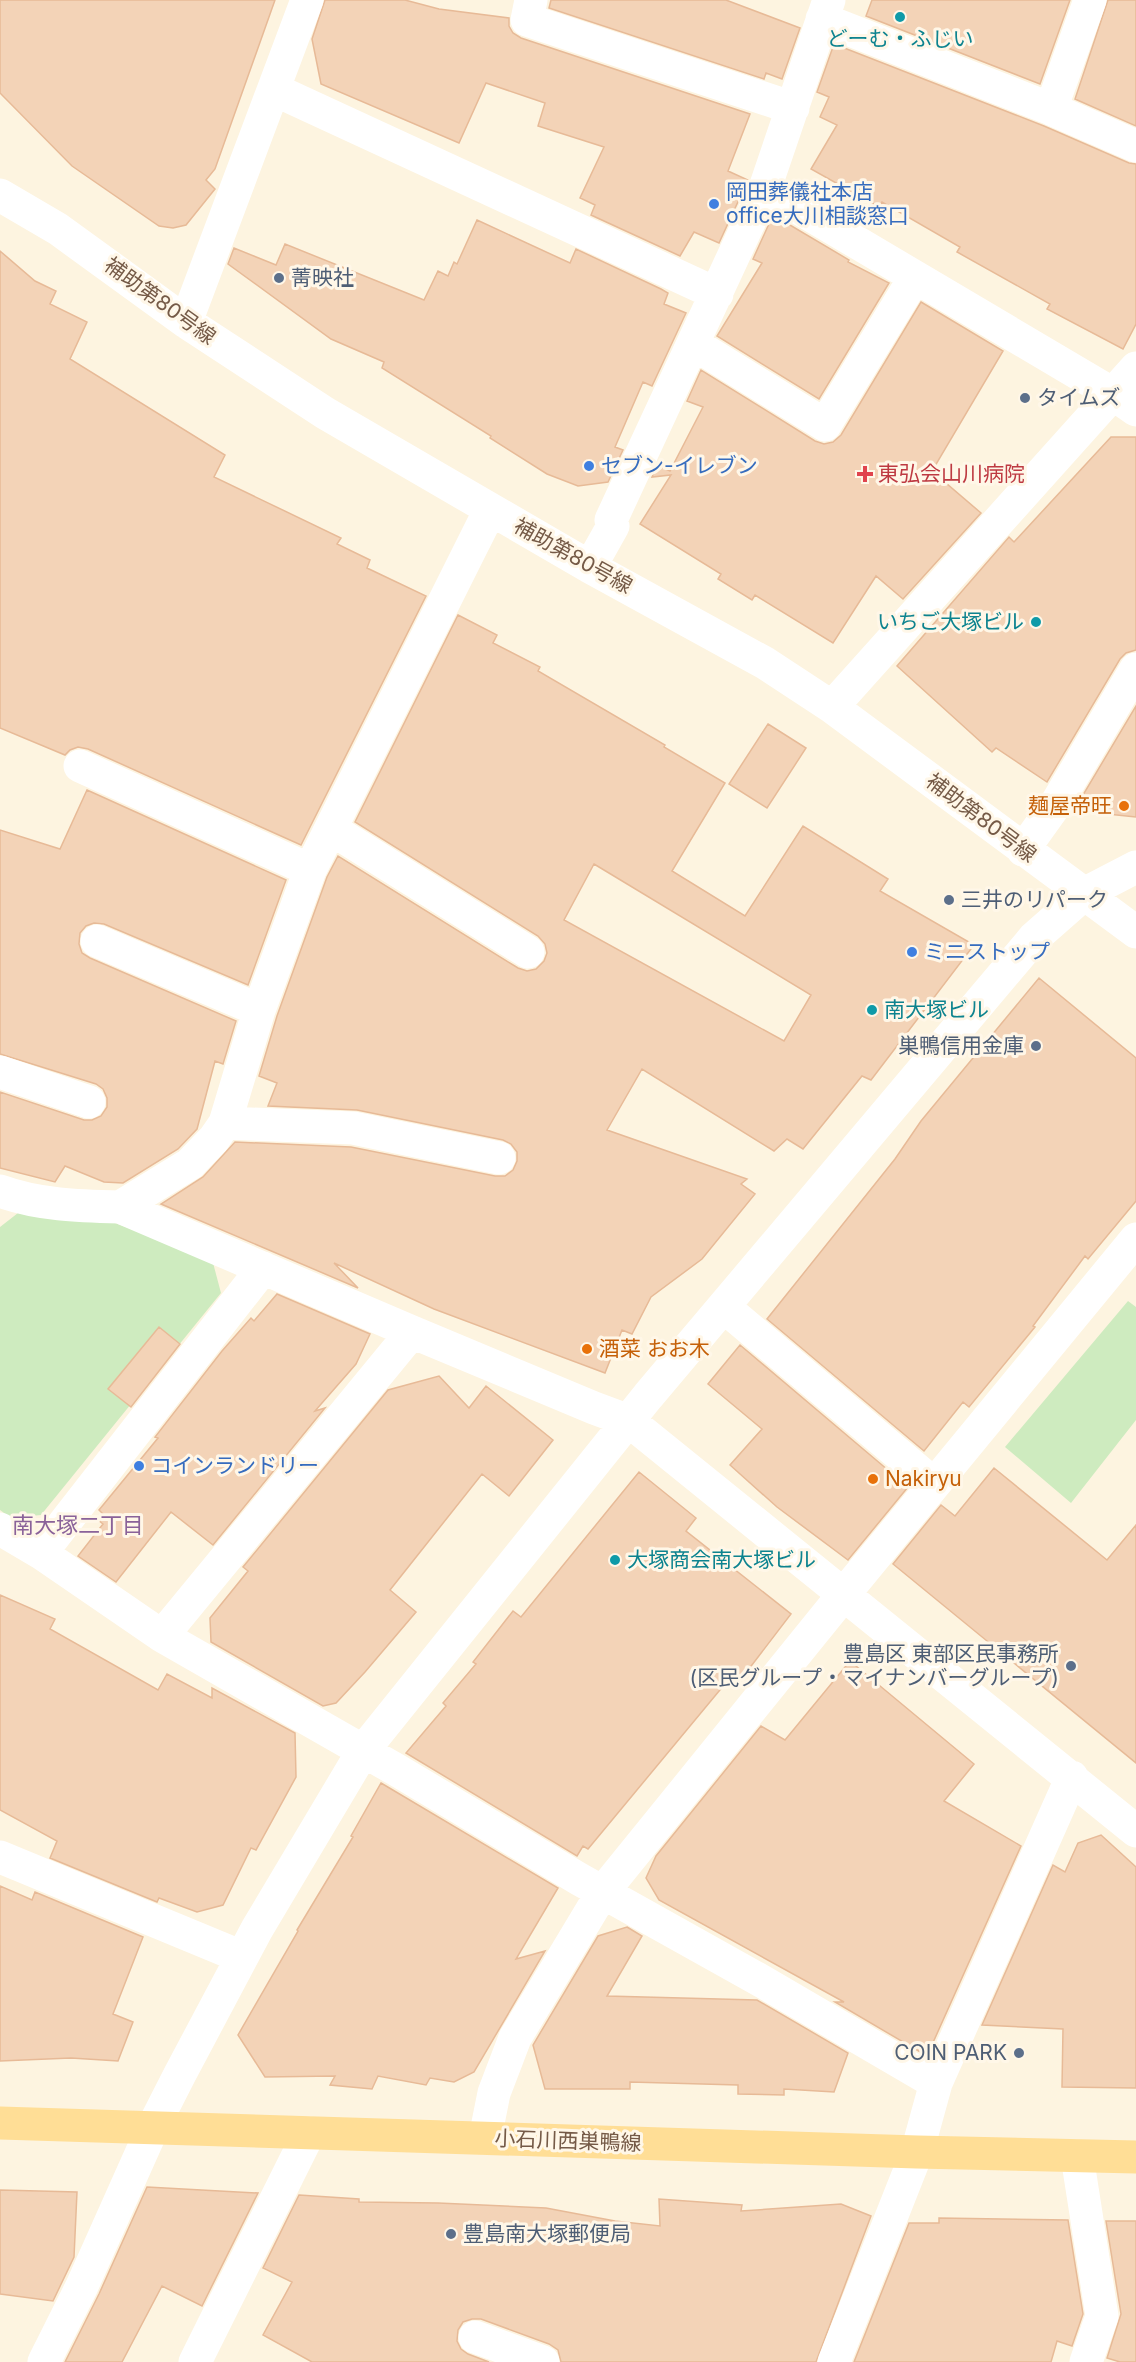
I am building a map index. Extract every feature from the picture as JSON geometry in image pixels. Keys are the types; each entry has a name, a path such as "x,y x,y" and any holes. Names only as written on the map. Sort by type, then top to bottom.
{"main road":[{"name":"小石川西巣鴨線","path":"0,2123 1136,2157"}],"street":[{"path":"186,322 307,0"},
{"path":"531,0 527,20 793,108"},
{"path":"1050,109 1090,0"},
{"path":"590,567 613,526 611,520 765,188 826,10 1136,146"},
{"path":"275,90 717,294"},
{"path":"765,188 1124,402"},
{"name":"補助第80号線","path":"0,195 58,229 186,322 325,413 590,567 728,642 832,707 1136,932"},
{"path":"694,344 825,425 915,277"},
{"path":"832,707 1124,402 1136,368"},
{"path":"120,1207 190,1164 214,1139 225,1123 259,1010 310,870 490,510"},
{"path":"1023,850 1056,804 1136,669"},
{"path":"80,766 310,870"},
{"path":"331,829 528,952"},
{"path":"44,2362 82,2286 153,2127 242,1957 363,1751 629,1421 1034,938 1084,894 1136,867"},
{"path":"97,941 259,1010"},
{"path":"0,1072 89,1102"},
{"path":"225,1123 353,1128 499,1158"},
{"path":"0,1191 32,1200 73,1206 120,1207 412,1332 629,1421 1136,1831"},
{"path":"485,2138 494,2092 514,2038 602,1893 843,1594 1136,1239"},
{"path":"40,1553 263,1268"},
{"path":"724,1307 934,1484"},
{"path":"162,1636 412,1332"},
{"path":"0,1529 40,1553 162,1636 363,1751 602,1893 758,1979 936,2083"},
{"path":"834,2362 917,2152 936,2083 1072,1777"},
{"path":"0,1857 242,1957"},
{"path":"195,2362 309,2133"},
{"path":"1077,2156 1102,2316 1086,2362"},
{"path":"475,2337 543,2362"}],"green space":[{"path":"18,1213 115,1223 212,1259 221,1293 41,1515 11,1518 0,1510 0,1227"},
{"path":"1128,1301 1136,1307 1136,1420 1071,1503 1005,1447"}],"building":[{"path":"0,0 275,0 215,169 206,180 215,189 186,225 173,228 159,226 72,166 0,93"},
{"path":"325,0 405,0 439,9 509,18 509,26 513,33 521,38 750,114 728,171 748,180 719,243 694,232 680,256 591,215 595,205 580,198 604,147 538,126 545,103 486,83 459,143 321,84 312,39"},
{"path":"551,0 726,0 800,28 782,79 766,73 764,79 549,8"},
{"path":"872,0 1070,0 1040,84 866,16"},
{"path":"1108,0 1136,0 1136,126 1075,99"},
{"path":"834,44 1136,164 1136,324 1123,349 1047,309 1050,304 957,252 960,247 882,202 879,207 811,169 837,125 820,117 829,97 817,92"},
{"path":"773,215 849,260 848,262 889,283 819,399 717,336 762,263 753,259"},
{"path":"477,220 570,263 576,249 668,293 664,304 686,313 652,386 643,382 615,447 623,450 608,482 578,486 547,474 382,368 384,362 331,339 228,264 234,248 276,265 285,244 424,300 438,271 448,276 454,262 457,264"},
{"path":"0,251 35,281 56,291 50,304 87,322 70,359 225,455 214,477 341,538 337,544 370,560 367,568 426,596 301,845 88,749 78,747 65,755 0,728"},
{"path":"921,302 1003,351 932,471 981,513 903,599 876,576 833,643 755,595 752,600 718,579 721,574 640,524 671,475 652,477 657,465 670,471 703,407 687,401 701,370 815,441 824,444 833,442 841,435"},
{"name":"いちご大塚ビル","path":"1111,437 1136,437 1136,650 1126,653 1120,659 1047,782 996,748 992,752 897,666 1009,537 1014,542"},
{"path":"458,615 497,635 493,643 540,667 538,671 725,783 672,871 745,916 803,826 888,879 880,891 974,945 871,1080 862,1076 803,1149 787,1139 774,1151 642,1069 607,1130 747,1179 741,1184 755,1194 702,1259 651,1297 632,1334 622,1330 605,1373 434,1309 334,1263 358,1288 161,1204 203,1177 235,1142 351,1147 495,1176 505,1176 513,1170 517,1161 517,1152 511,1144 503,1140 357,1110 268,1106 277,1083 259,1076 277,1016 327,877 338,856 518,968 527,971 536,969 544,961 547,953 545,944 538,936 355,822","holes":["594,864 811,995 784,1041 564,920"]},
{"path":"1136,706 1136,817 1088,812 1077,805"},
{"path":"768,724 806,748 767,808 729,784"},
{"path":"87,790 286,880 248,985 104,924 94,923 86,926 80,933 79,944 82,953 90,958 236,1021 223,1064 215,1061 197,1129 178,1149 123,1183 104,1182 65,1166 55,1182 0,1168 0,1092 84,1120 92,1120 101,1116 107,1107 107,1098 103,1089 96,1084 0,1054 0,830 60,849"},
{"path":"1039,978 1136,1058 1136,1201 1088,1259 1085,1256 1033,1326 1035,1327 969,1407 963,1402 924,1451 767,1319 895,1159 921,1121"},
{"path":"277,1294 370,1334 356,1364 315,1411 325,1408 213,1545 171,1512 116,1582 78,1556 103,1524 98,1520 103,1514 99,1510 158,1438 155,1437 222,1351 251,1318 254,1321"},
{"path":"159,1327 180,1344 131,1407 108,1389"},
{"path":"740,1345 908,1487 848,1560 777,1507 730,1465 762,1429 708,1384"},
{"path":"439,1376 469,1408 486,1386 553,1440 509,1496 482,1474 390,1590 416,1612 365,1672 336,1703 323,1706 211,1642 210,1618 248,1571 243,1567 388,1390"},
{"path":"994,1468 1107,1560 1136,1525 1136,1763 893,1564 941,1505 955,1516"},
{"path":"639,1472 696,1518 686,1531 791,1614 742,1678 734,1673 588,1849 583,1846 577,1856 406,1753 446,1706 443,1703 476,1664 473,1662 513,1611 521,1617"},
{"path":"0,1595 55,1619 50,1629 158,1690 167,1674 212,1698 212,1688 295,1733 296,1777 256,1850 251,1848 223,1905 197,1912 159,1898 157,1902 50,1858 57,1841 0,1810"},
{"path":"850,1661 974,1764 944,1801 1021,1846 927,2056 835,2002 844,2002 659,1900 646,1878 656,1856 761,1726 785,1740"},
{"path":"381,1783 558,1888 516,1959 545,1951 474,2072 454,2082 430,2078 426,2085 378,2076 372,2089 330,2085 335,2076 265,2077 238,2035 353,1837 351,1836"},
{"path":"1101,1835 1136,1867 1136,2088 1062,2087 1063,2029 982,2025 1053,1865 1065,1872 1078,1843"},
{"path":"0,1886 32,1900 35,1892 143,1937 113,2014 133,2022 118,2061 71,2058 0,2061"},
{"path":"627,1927 642,1936 607,1996 757,2000 848,2053 834,2092 784,2089 784,2095 738,2094 738,2085 630,2082 630,2089 545,2089 533,2045 598,1936"},
{"path":"147,2187 258,2193 202,2306 162,2286 122,2362 65,2362 99,2294"},
{"path":"0,2190 77,2192 74,2257 53,2301 0,2294"},
{"path":"299,2195 359,2199 359,2202 546,2208 615,2221 660,2226 659,2199 742,2205 741,2211 841,2204 871,2216 816,2362 561,2362 558,2350 549,2344 481,2319 472,2319 463,2322 458,2330 457,2341 461,2349 468,2354 489,2362 312,2362 263,2335 292,2282 263,2268"},
{"path":"939,2218 1068,2220 1083,2314 1072,2346 1057,2341 1051,2362 854,2362 909,2223 939,2223"},
{"path":"1106,2221 1136,2221 1136,2362 1120,2362 1107,2358 1121,2314"}],"place":[{"name":"どーむ・ふじい","path":"900,17"},
{"name":"岡田葬儀社本店 office大川相談窓口","path":"714,204"},
{"name":"菁映社","path":"279,278"},
{"name":"タイムズ","path":"1025,398"},
{"name":"セブン-イレブン","path":"589,466"},
{"name":"東弘会山川病院","path":"865,474"},
{"name":"いちご大塚ビル","path":"1036,622"},
{"name":"麺屋帝旺","path":"1124,806"},
{"name":"三井のリパーク","path":"949,900"},
{"name":"ミニストップ","path":"912,952"},
{"name":"南大塚ビル","path":"872,1010"},
{"name":"巣鴨信用金庫","path":"1036,1046"},
{"name":"酒菜 おお木","path":"587,1349"},
{"name":"コインランドリー","path":"139,1466"},
{"name":"Nakiryu","path":"873,1479"},
{"name":"大塚商会南大塚ビル","path":"615,1560"},
{"name":"豊島区 東部区民事務所 (区民グループ・マイナンバーグループ)","path":"1071,1666"},
{"name":"COIN PARK","path":"1019,2053"},
{"name":"豊島南大塚郵便局","path":"451,2234"}],"district":[{"name":"南大塚二丁目","path":"78,1525"}]}
